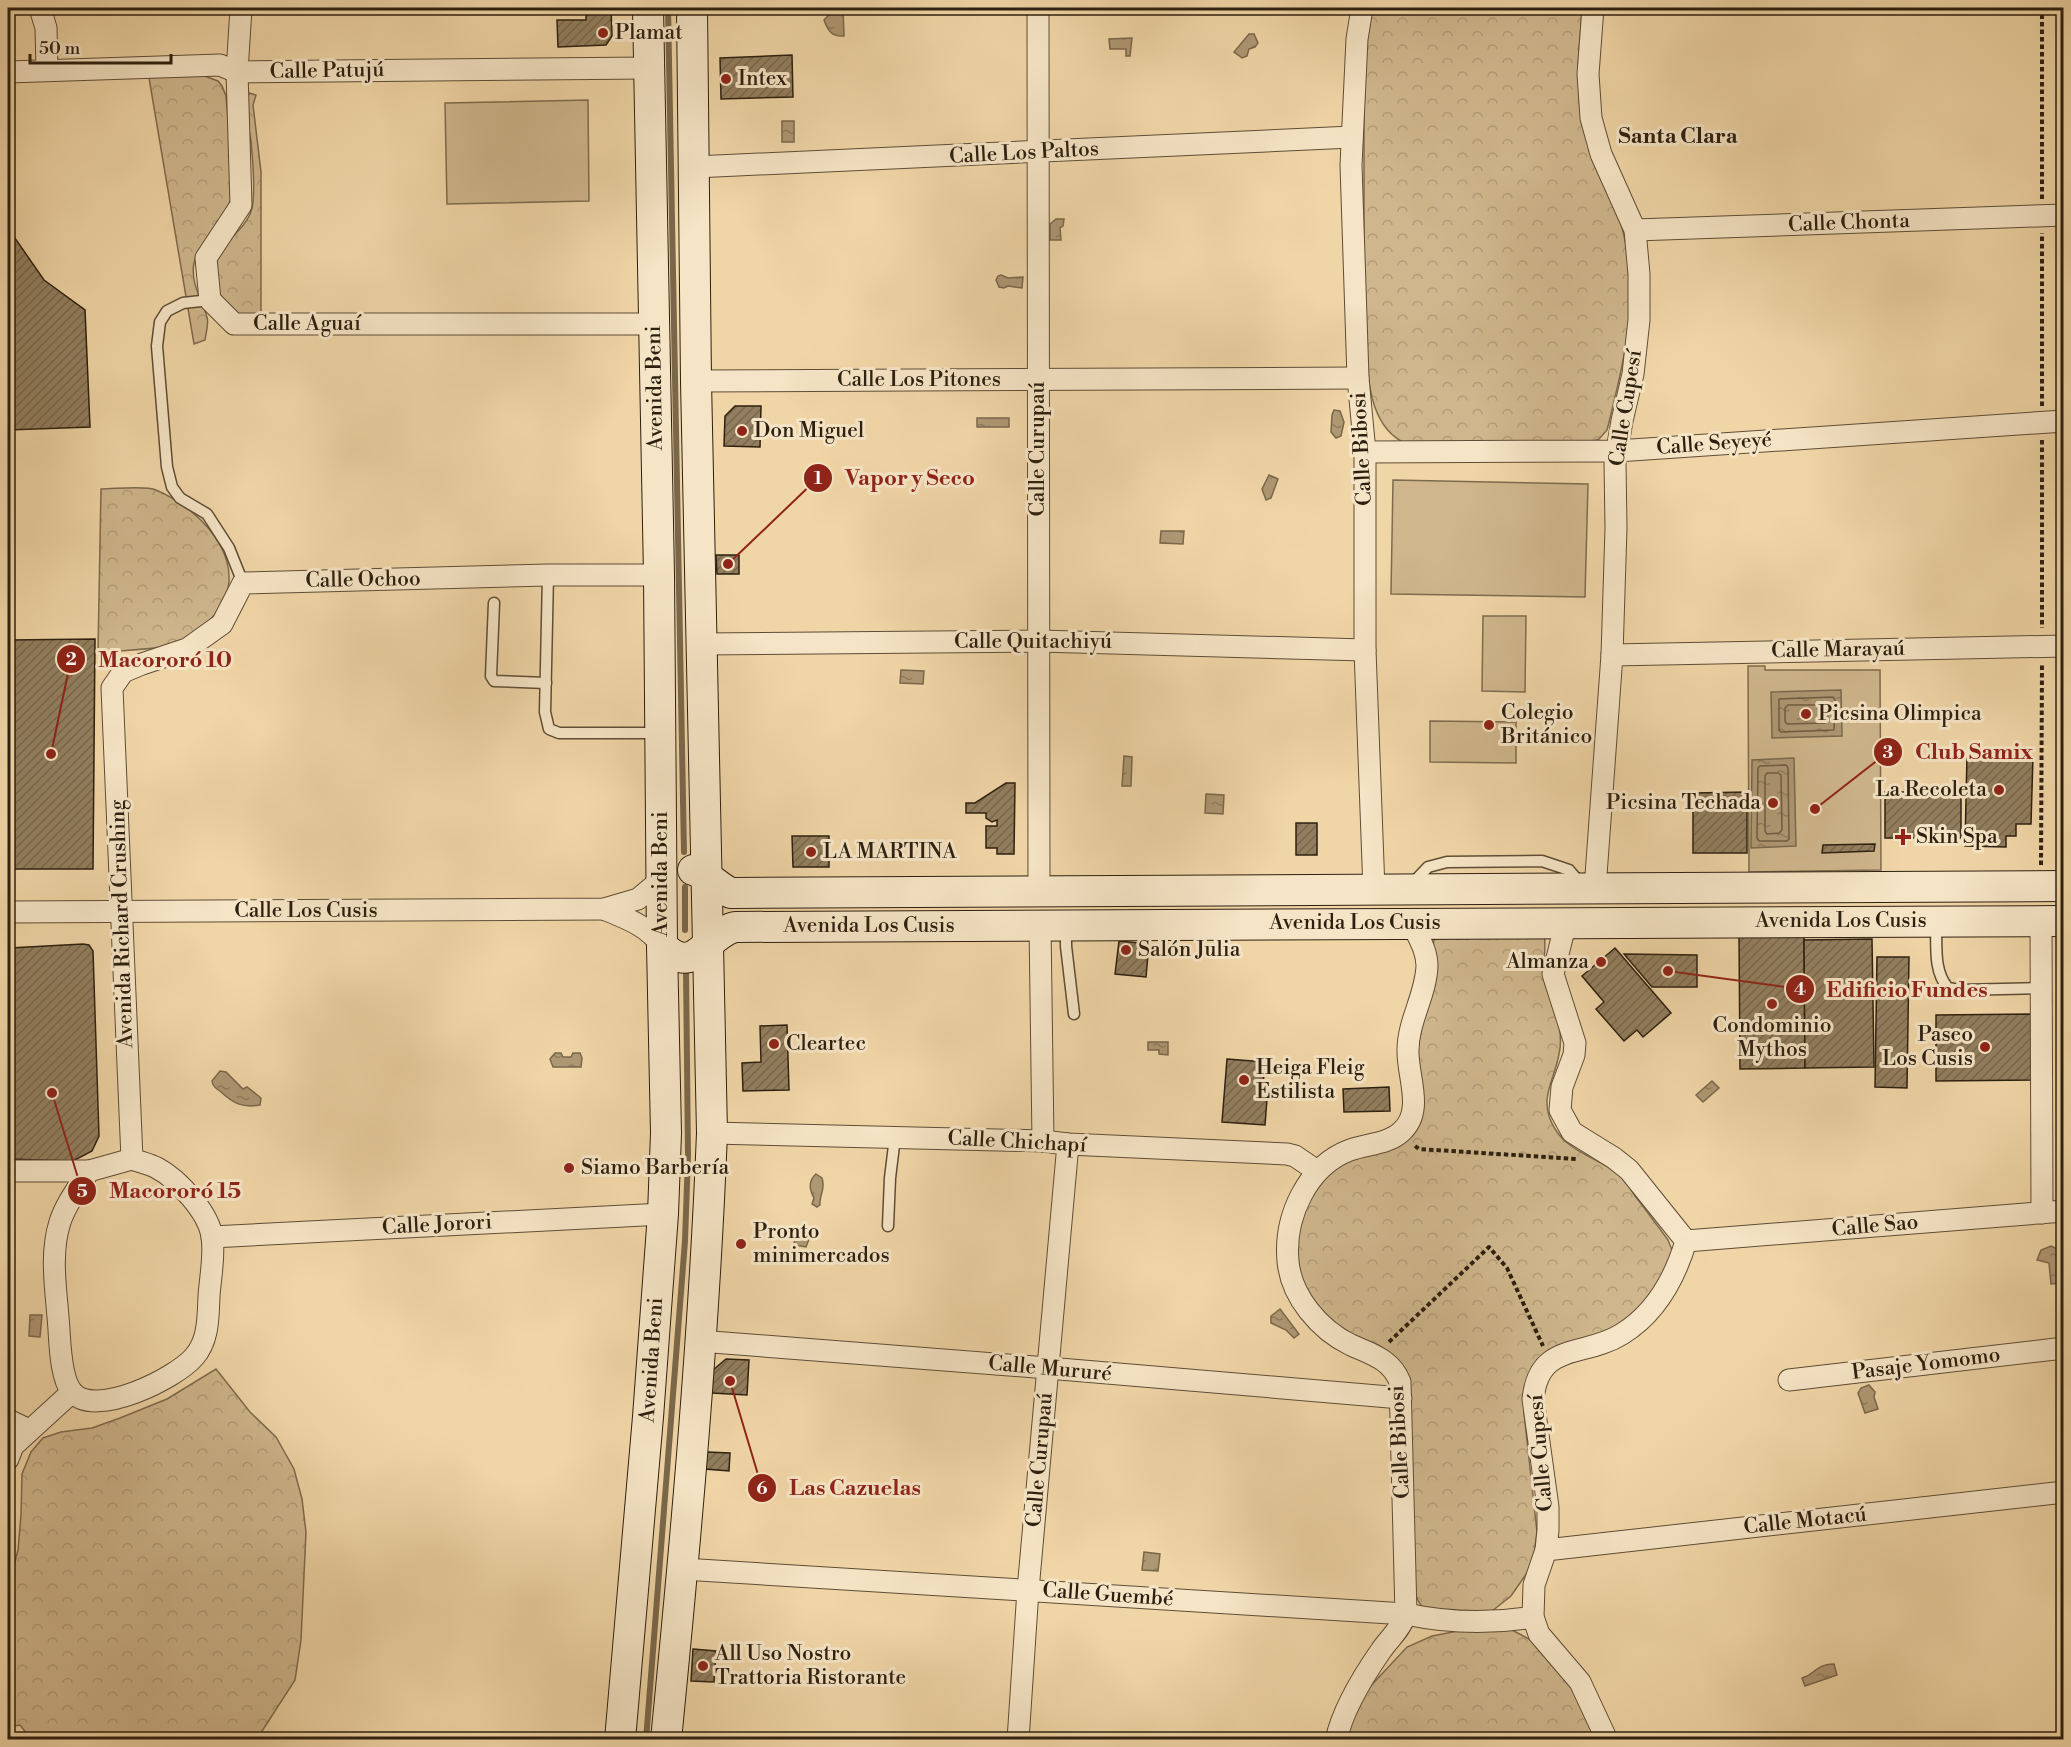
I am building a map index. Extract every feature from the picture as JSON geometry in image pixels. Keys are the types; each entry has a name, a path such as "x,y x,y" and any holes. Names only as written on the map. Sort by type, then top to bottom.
{"street":[{"path":"40,8 46,28 47,70"},
{"path":"210,300 206,258 241,205 237,72 241,8"},
{"name":"Avenida Beni","path":"620,1740 647,1429 663,1214 666,1133 659,575 648,8"},
{"name":"Avenida Beni","path":"666,1740 682,1569 699,1341 711,1133 696,381 692,8"},
{"name":"Calle Curupaú","path":"1038,8 1039,891"},
{"name":"Calle Bibosi","path":"1362,8 1357,39 1352,137 1358,378 1365,452 1365,650 1374,890"},
{"name":"Calle Cupesí","path":"1590,889 1612,655 1617,451 1633,374 1639,320 1639,274 1635,230 1601,154 1591,118 1588,74 1593,8"},
{"name":"Calle Patujú","path":"8,72 220,65 237,72 648,68"},
{"name":"Calle Los Paltos","path":"695,167 1352,137"},
{"name":"Calle Chonta","path":"1635,230 2064,215"},
{"name":"Calle Aguaí","path":"210,300 234,324 653,324"},
{"name":"Calle Los Pitones","path":"696,381 1358,378"},
{"name":"Calle Seyeyé","path":"1365,452 1617,451 2064,421"},
{"name":"Calle Ochoo","path":"243,583 548,575 659,575"},
{"name":"Avenida Richard Crushing","path":"132,1159 112,688 123,672 187,650 222,624 243,583"},
{"name":"Calle Quitachiyú","path":"701,644 1039,641 1365,650"},
{"name":"Calle Marayaú","path":"1612,655 2064,646"},
{"name":"Avenida Los Cusis","path":"662,879 671,872 682,869 695,870 731,893 2052,886"},
{"name":"Calle Los Cusis","path":"8,912 604,909 638,899 662,879"},
{"path":"1805,888 1805,920"},
{"path":"1109,891 1109,925"},
{"path":"752,893 754,927"},
{"name":"Calle Los Cusis","path":"604,909 638,923 654,935 662,946"},
{"name":"Avenida Los Cusis","path":"662,946 674,957 685,958 696,955 712,938 724,930 735,927 1805,920 2052,921"},
{"path":"2042,1213 2042,988 2052,921"},
{"path":"1550,1361 1559,1354 1596,1346 1621,1335 1641,1320 1658,1302 1670,1283 1686,1241 1629,1170 1572,1132 1560,1110 1562,1087 1574,1055 1575,1043 1553,974 1566,922"},
{"path":"1400,1134 1406,1127 1413,1105 1414,1092 1407,1048 1422,993 1427,964 1425,952 1412,923"},
{"path":"1042,1141 1053,925"},
{"name":"Calle Chichapí","path":"711,1133 1042,1141 1287,1154 1295,1156 1317,1171"},
{"name":"Calle Bibosi","path":"1400,1134 1391,1139 1344,1153 1317,1171 1293,1214 1288,1261 1291,1276 1303,1301 1319,1323 1339,1338 1376,1355 1396,1373 1400,1382 1406,1614"},
{"name":"Calle Curupaú","path":"1018,1740 1028,1590 1068,1144"},
{"path":"8,1171 89,1171 132,1159 157,1167 181,1186 206,1220 212,1237 207,1326 203,1344 194,1358 150,1388 106,1399 85,1400 72,1392 61,1365 54,1252 60,1222 73,1195 89,1171"},
{"name":"Calle Sao","path":"1686,1241 2064,1211"},
{"name":"Calle Jorori","path":"212,1237 663,1214"},
{"name":"Calle Mururé","path":"699,1341 1401,1398"},
{"name":"Pasaje Yomomo","path":"1789,1380 2064,1348"},
{"name":"Calle Cupesí","path":"1550,1361 1543,1366 1537,1377 1533,1399 1548,1507 1546,1550 1534,1586 1533,1617 1539,1634 1580,1682 1607,1740"},
{"path":"8,1459 13,1446 72,1392"},
{"path":"8,1420 29,1430"},
{"name":"Calle Motacú","path":"1546,1550 2064,1492"},
{"name":"Calle Guembé","path":"682,1569 1406,1614 1436,1620 1503,1622 1533,1617"},
{"path":"1336,1740 1355,1694 1379,1653 1401,1628 1406,1614"}],"lane":[{"path":"210,300 183,303 167,310 160,322 158,346 167,467 172,487 180,498 207,514 229,548 243,583"},
{"path":"548,575 547,724 553,731 559,733 660,733"},
{"path":"495,603 491,676 494,681 546,683"},
{"path":"1936,921 1938,972 1941,981 1948,988 1960,990 2042,988"},
{"path":"1053,925 1066,946 1074,1014"},
{"path":"888,1226 895,1137"}],"path":[{"path":"2042,8 2042,646 2052,886"},
{"path":"1400,1134 1419,1149 1579,1159"},
{"path":"1376,1355 1488,1247 1507,1268 1550,1361"}],"green space":[{"path":"1372,8 1582,8 1578,82 1582,107 1620,220 1630,281 1629,324 1622,367 1607,430 1599,439 1583,445 1407,444 1384,426 1377,413 1369,384 1364,339 1364,114 1366,45"},
{"path":"148,72 199,74 218,81 226,96 234,189 224,215 201,247 194,263 195,284 208,322 205,340 194,344"},
{"path":"249,93 256,95 253,105 261,172 261,318 240,315 228,308 220,295 216,278 219,255 248,218 253,202 253,165 246,111"},
{"path":"588,100 589,201 447,204 445,103"},
{"path":"1393,480 1588,484 1585,597 1391,594"},
{"path":"137,487 156,490 192,512 208,528 220,545 227,564 229,583 223,602 196,634 174,645 98,651 101,489"},
{"path":"1483,616 1526,616 1525,692 1482,691"},
{"path":"1748,666 1765,666 1765,670 1880,670 1881,870 1749,872"},
{"path":"1430,721 1516,722 1516,763 1430,762"},
{"path":"1544,933 1544,979 1557,1017 1560,1035 1557,1064 1548,1091 1547,1109 1550,1118 1555,1129 1568,1143 1623,1178 1668,1240 1672,1250 1670,1262 1656,1288 1636,1312 1525,1389 1524,1413 1537,1532 1534,1555 1529,1570 1511,1596 1492,1611 1450,1614 1422,1607 1416,1597 1396,1362 1380,1346 1343,1331 1312,1301 1299,1271 1295,1248 1305,1206 1328,1174 1345,1162 1401,1142 1434,940 1438,934"},
{"path":"216,1369 250,1412 276,1437 294,1469 302,1499 306,1532 301,1640 295,1680 257,1739 31,1739 20,1725 8,1727 8,1588 18,1550 22,1474 31,1452 43,1438 61,1432 92,1428 120,1418 167,1399"},
{"path":"1510,1629 1535,1642 1572,1688 1598,1740 1342,1740 1366,1691 1407,1647 1432,1636 1458,1631"}],"water":[{"path":"836,8 843,8 844,36 831,32 824,20"},
{"path":"1249,34 1254,34 1258,43 1249,49 1247,56 1242,58 1234,52"},
{"path":"1132,38 1130,56 1126,56 1126,49 1110,49 1109,39"},
{"path":"782,121 794,121 794,142 782,142"},
{"path":"1056,219 1064,219 1063,226 1060,228 1061,240 1050,240 1050,224"},
{"path":"1001,275 1008,278 1023,277 1022,288 999,287 996,280"},
{"path":"1334,410 1340,411 1344,422 1341,436 1336,438 1331,432"},
{"path":"977,418 1009,418 1009,427 977,427"},
{"path":"1269,475 1278,479 1271,498 1266,500 1262,489"},
{"path":"1161,531 1184,531 1183,544 1160,543"},
{"path":"901,670 924,671 923,684 900,683"},
{"name":"Picsina Olimpica","path":"1841,690 1842,736 1772,738 1771,692"},
{"path":"1124,756 1132,757 1131,786 1122,786"},
{"name":"Picsina Techada","path":"1794,758 1796,846 1751,848 1752,760"},
{"path":"1206,794 1224,795 1223,814 1205,813"},
{"path":"1148,1042 1168,1042 1168,1055 1159,1054 1159,1050 1148,1050"},
{"path":"555,1053 561,1053 563,1057 571,1057 573,1053 580,1053 581,1067 553,1067 550,1059"},
{"path":"220,1071 226,1072 243,1089 247,1087 261,1098 260,1105 249,1106 230,1100 213,1085 212,1081"},
{"path":"1712,1081 1719,1088 1703,1102 1696,1095"},
{"path":"816,1174 822,1178 823,1185 820,1205 817,1207 812,1204 814,1198 810,1185"},
{"path":"796,1229 807,1229 811,1234 806,1247 794,1245"},
{"path":"2051,1246 2059,1250 2061,1254 2063,1283 2051,1284 2049,1263 2037,1260 2041,1250"},
{"path":"1280,1309 1299,1334 1294,1338 1286,1330 1271,1323 1271,1316"},
{"path":"30,1315 42,1315 40,1337 29,1336"},
{"path":"1869,1385 1875,1392 1874,1397 1878,1409 1865,1413 1858,1393 1861,1388"},
{"path":"1144,1552 1160,1554 1158,1571 1142,1570"},
{"path":"1834,1664 1837,1675 1805,1686 1802,1678 1822,1666"}],"building":[{"path":"586,8 611,8 612,36 606,45 558,47 557,20 586,20"},
{"path":"792,55 793,97 721,99 720,58"},
{"path":"8,220 10,231 44,280 85,310 90,427 8,430"},
{"name":"Don Miguel","path":"735,406 761,406 760,447 724,446 725,416"},
{"path":"716,555 739,555 739,574 717,574"},
{"path":"95,639 93,869 8,869 8,640"},
{"name":"La Recoleta","path":"1967,755 2033,756 2031,824 2016,824 2016,836 2006,836 2006,847 1965,846"},
{"path":"1006,783 1015,783 1014,854 997,854 997,848 986,848 986,826 997,826 997,820 992,822 986,818 986,813 966,813 966,803 975,803"},
{"path":"1747,792 1747,853 1693,853 1693,793"},
{"path":"1885,792 1961,792 1961,838 1885,838"},
{"path":"1296,823 1317,823 1317,855 1296,855"},
{"name":"LA MARTINA","path":"792,836 829,836 829,867 793,867"},
{"path":"1875,844 1874,851 1822,853 1823,845"},
{"name":"Condominio Mythos","path":"1804,934 1805,1068 1740,1069 1739,935"},
{"path":"1872,939 1874,1067 1805,1068 1804,940"},
{"path":"1119,941 1149,944 1146,977 1115,974"},
{"path":"89,945 93,951 99,1136 92,1151 73,1161 8,1159 8,1050 14,1049 10,948"},
{"path":"1615,948 1671,1013 1643,1037 1637,1030 1624,1041 1596,1009 1604,1002 1582,976"},
{"path":"1624,954 1697,955 1697,987 1652,987"},
{"name":"Paseo Los Cusis","path":"1877,957 1909,957 1907,1088 1875,1087"},
{"path":"8,960 10,1046 8,1047"},
{"name":"Paseo Los Cusis","path":"2034,1014 2034,1080 1936,1081 1936,1015"},
{"name":"Cleartec","path":"787,1025 789,1090 743,1091 742,1063 761,1062 760,1026"},
{"name":"Heiga Fleig Estilista","path":"1227,1059 1265,1062 1262,1098 1267,1099 1265,1125 1222,1122"},
{"path":"1389,1087 1390,1111 1344,1112 1343,1089"},
{"path":"726,1359 749,1360 747,1395 712,1393 713,1370"},
{"path":"707,1452 730,1453 729,1471 705,1469"},
{"name":"All Uso Nostro Trattoria Ristorante","path":"693,1649 716,1651 714,1682 691,1681"}],"waterway":[{"path":"668,8 684,852"},
{"path":"685,887 685,930"},
{"path":"646,1740 685,1241 688,1155 686,970"}],"place":[{"name":"Plamat","path":"603,33"},
{"name":"Intex","path":"726,79"},
{"name":"Don Miguel","path":"742,431"},
{"name":"Vapor y Seco","path":"728,564"},
{"name":"Picsina Olimpica","path":"1806,714"},
{"name":"Colegio Británico","path":"1489,725"},
{"name":"Macororó 10","path":"51,754"},
{"name":"La Recoleta","path":"1999,790"},
{"name":"Picsina Techada","path":"1773,803"},
{"name":"Club Samix","path":"1815,809"},
{"name":"Skin Spa","path":"1903,837"},
{"name":"LA MARTINA","path":"811,852"},
{"name":"Salón Julia","path":"1126,950"},
{"name":"Almanza","path":"1601,962"},
{"name":"Edificio Fundes","path":"1668,971"},
{"name":"Condominio Mythos","path":"1772,1004"},
{"name":"Cleartec","path":"774,1044"},
{"name":"Paseo Los Cusis","path":"1985,1047"},
{"name":"Heiga Fleig Estilista","path":"1244,1080"},
{"name":"Macororó 15","path":"52,1093"},
{"name":"Siamo Barbería","path":"569,1168"},
{"name":"Pronto minimercados","path":"741,1244"},
{"name":"Las Cazuelas","path":"730,1381"},
{"name":"All Uso Nostro Trattoria Ristorante","path":"703,1666"}],"district":[{"name":"Santa Clara","path":"1678,136"}]}
